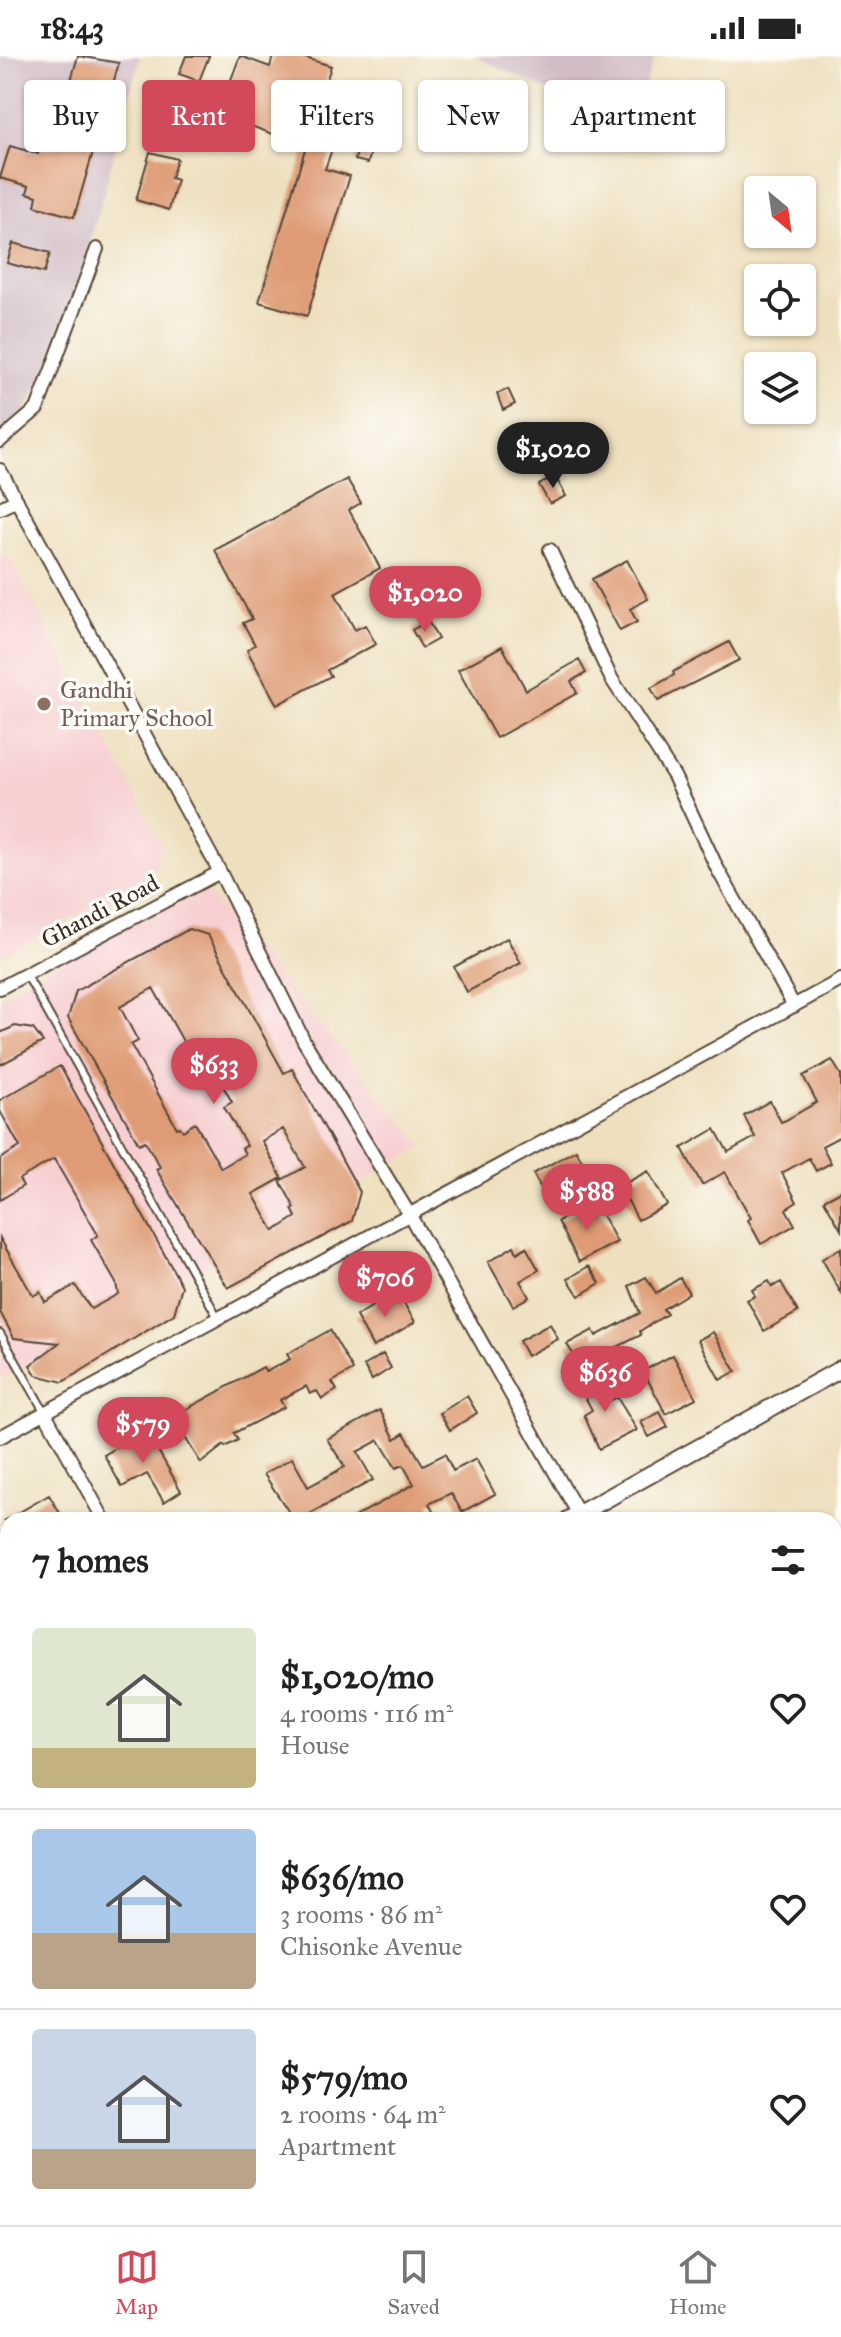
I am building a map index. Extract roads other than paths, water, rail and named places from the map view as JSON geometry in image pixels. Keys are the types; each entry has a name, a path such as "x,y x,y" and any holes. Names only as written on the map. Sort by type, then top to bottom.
{"street":[{"path":"0,441 37,409 97,249"},
{"path":"0,470 220,872 304,1041 409,1214 573,1512"},
{"path":"0,508 17,500"},
{"path":"550,550 611,678 674,776 717,868 794,1006"},
{"name":"Ghandi Road","path":"0,988 220,872"},
{"path":"0,1437 217,1316 841,980"},
{"path":"587,1512 841,1369"},
{"path":"45,1413 100,1512"}],"lane":[{"path":"26,974 217,1316"},
{"path":"0,1333 45,1413"}],"place":[{"name":"Gandhi Primary School","path":"44,704"}]}
